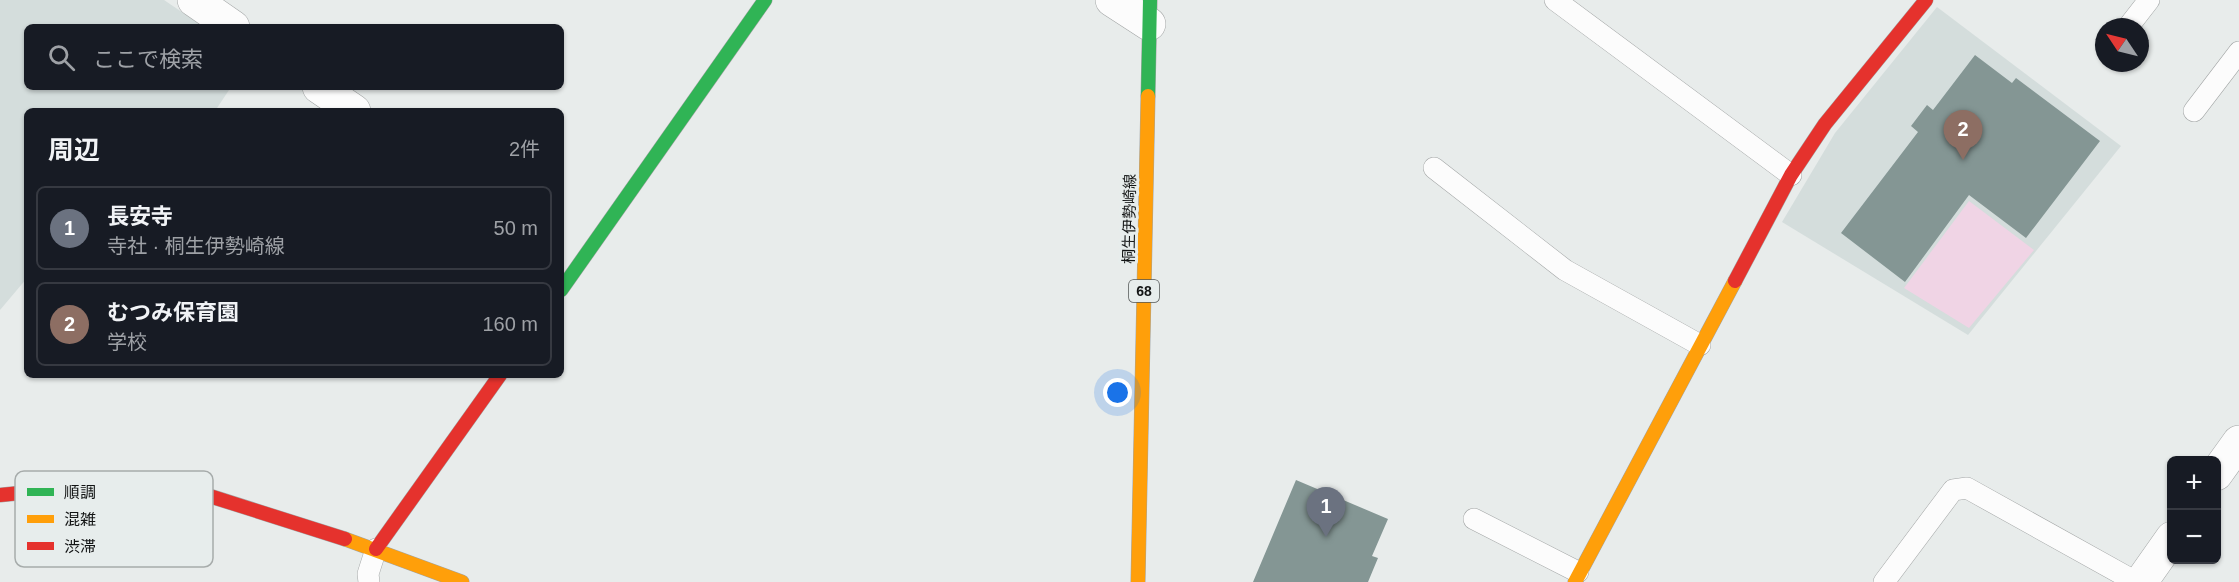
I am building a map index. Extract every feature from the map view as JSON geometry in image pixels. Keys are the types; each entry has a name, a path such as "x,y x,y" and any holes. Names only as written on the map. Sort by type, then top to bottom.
{"street":[{"path":"194,0 229,24"},
{"path":"566,271 765,0"},
{"path":"1112,0 1150,12"},
{"path":"1576,577 1791,175 1826,124 1926,0"},
{"name":"桐生伊勢崎線","path":"1138,582 1150,12"},
{"path":"323,90 350,108"},
{"path":"376,549 498,378"},
{"path":"2221,468 2239,442"},
{"path":"0,495 15,494"},
{"path":"213,497 376,549 462,582"},
{"path":"2141,582 2167,545"}],"lane":[{"path":"1555,0 1791,175"},
{"path":"2135,18 2149,0"},
{"path":"2194,111 2239,52"},
{"path":"1434,168 1565,270 1700,345"},
{"path":"1884,582 1953,490 1967,488 2136,582"},
{"path":"1474,519 1576,577"},
{"path":"369,582 368,574 376,549"}],"shaded area":[{"path":"0,0 164,0 200,24 24,24 24,90 229,90 217,108 24,108 24,282 0,310"},
{"path":"1937,7 2121,146 1968,335 1782,222 1835,133"},
{"path":"1969,201 2034,250 1969,328 1904,288"}],"building":[{"path":"1975,55 2012,83 2016,78 2100,141 2026,238 1969,195 1905,282 1841,233 1918,132 1911,126 1927,105 1933,110"},
{"path":"1296,480 1388,519 1372,556 1378,558 1368,582 1253,582"}],"traffic: fast":[{"path":"564,286 765,0"},
{"path":"1148,96 1150,0"}],"traffic: slow":[{"path":"1138,582 1148,96"},
{"path":"1575,582 1735,281"},
{"path":"345,539 462,582"}],"traffic: jam":[{"path":"1735,281 1791,175 1825,124 1926,0"},
{"path":"376,549 498,378"},
{"path":"0,495 15,494"},
{"path":"213,497 345,539"}],"place":[{"name":"むつみ保育園","path":"1963,160"},
{"name":"長安寺","path":"1326,537"}]}
